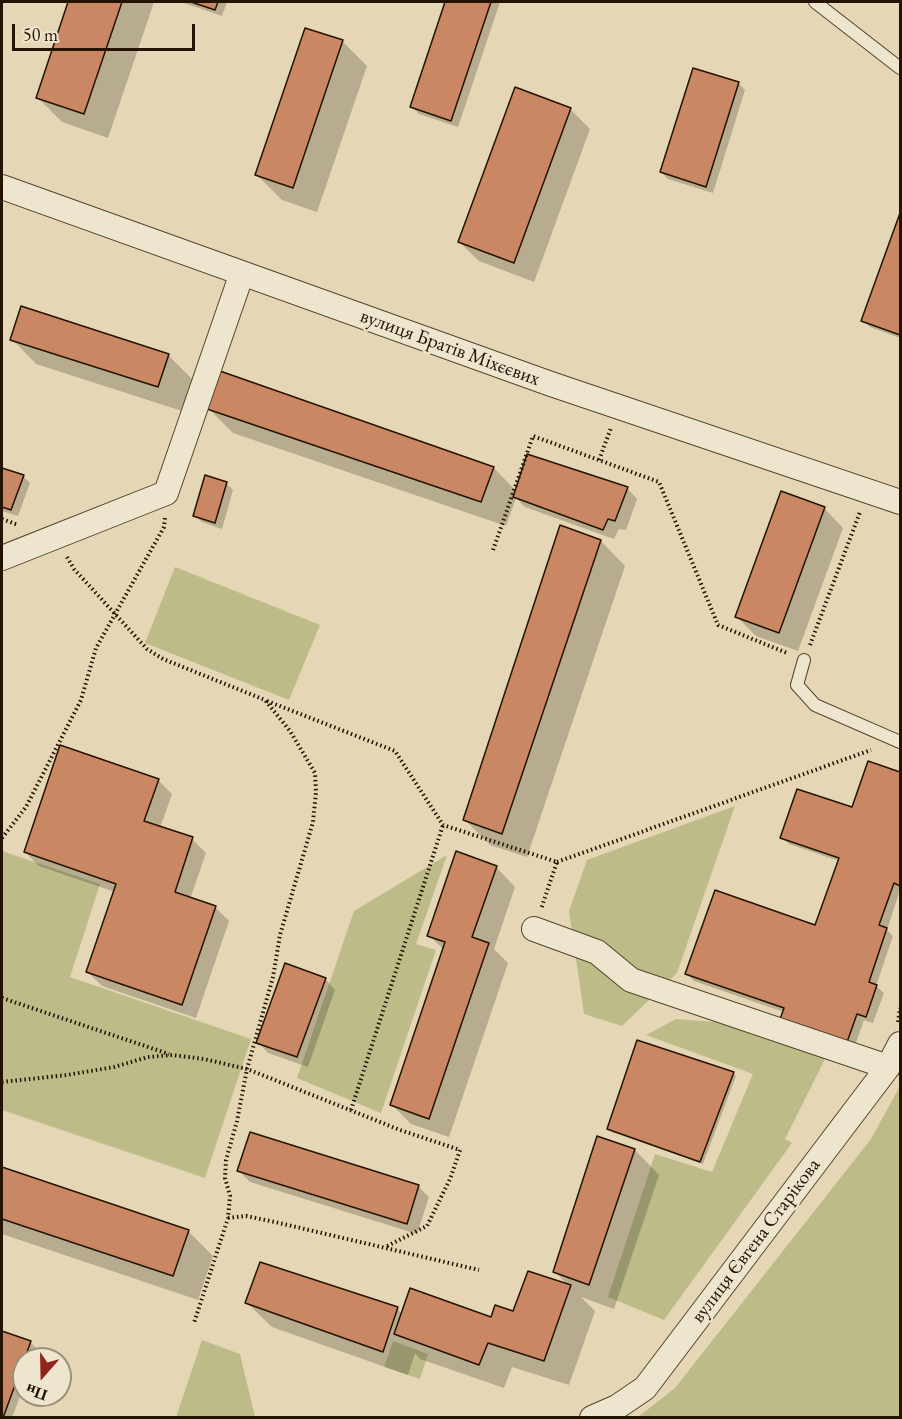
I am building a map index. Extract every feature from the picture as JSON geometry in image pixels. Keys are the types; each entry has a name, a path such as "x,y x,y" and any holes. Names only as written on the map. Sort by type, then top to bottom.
{"street":[{"name":"вулиця Братів Міхєєвих","path":"2,187 618,407 900,502"},
{"path":"2,558 166,493 242,273"},
{"path":"534,929 597,952 631,980 888,1067"},
{"name":"вулиця Євгена Старікова","path":"592,1418 617,1407 645,1388 888,1067 900,1044"}],"lane":[{"path":"815,2 900,68"},
{"path":"804,660 797,685 815,705 899,741"}],"path":[{"path":"599,460 618,407"},
{"path":"493,550 532,436 660,482 718,625 804,660 868,492"},
{"path":"2,838 26,807 81,700 96,648 164,526 166,493"},
{"path":"2,519 56,538 74,569 147,649 163,659 395,751 443,825 557,862 899,741"},
{"path":"194,1323 228,1218 230,1196 225,1178 225,1160 237,1121 247,1069 273,977 280,935 313,822 315,773 290,731 265,700"},
{"path":"351,1110 443,825"},
{"path":"534,929 557,862"},
{"path":"2,998 171,1055 204,1059 247,1069 400,1130 460,1150 450,1179 427,1226 385,1247"},
{"path":"2,1082 67,1075 114,1067 148,1057 171,1055"},
{"path":"228,1218 246,1216 479,1270"}],"shaded area":[{"path":"175,567 320,625 289,700 145,643"},
{"path":"735,806 677,973 622,1026 584,1014 569,911 587,860"},
{"path":"2,851 100,884 70,977 251,1039 205,1178 2,1110"},
{"path":"447,855 416,944 436,950 381,1113 297,1078 354,911"},
{"path":"676,1019 728,1023 825,1059 785,1139 792,1143 664,1320 608,1297 655,1154 712,1172 753,1074 646,1035"},
{"path":"900,1086 900,1417 638,1417 675,1388 871,1139"},
{"path":"202,1340 240,1354 255,1417 176,1417"},
{"path":"393,1341 428,1354 420,1379 384,1367"}],"building":[{"path":"68,2 122,2 84,114 36,98"},
{"path":"191,2 218,2 215,10"},
{"path":"445,2 491,2 451,121 410,107"},
{"path":"305,28 343,40 293,188 255,175"},
{"path":"693,68 739,82 706,187 660,172"},
{"path":"515,87 571,108 514,263 458,242"},
{"path":"900,213 900,335 861,321"},
{"path":"21,306 169,354 158,387 10,340"},
{"path":"220,371 494,467 481,502 207,409"},
{"path":"527,454 628,487 615,521 608,519 603,530 513,497"},
{"path":"2,468 24,475 11,510 2,507"},
{"path":"205,475 227,482 215,523 193,516"},
{"path":"781,491 825,507 779,633 735,617"},
{"path":"560,525 601,540 502,834 463,820"},
{"path":"60,745 159,779 144,821 193,837 175,892 216,906 182,1005 86,972 116,884 24,852"},
{"path":"868,761 900,772 900,886 894,883 879,925 887,928 869,982 877,985 866,1017 857,1014 846,1045 779,1022 784,1008 685,974 715,890 815,925 839,858 780,838 797,789 852,807"},
{"path":"456,851 497,866 472,937 489,943 429,1119 390,1105 445,942 427,936"},
{"path":"285,963 326,978 297,1057 256,1043"},
{"path":"637,1040 734,1072 700,1162 607,1129"},
{"path":"250,1132 419,1185 407,1224 237,1171"},
{"path":"597,1136 635,1149 589,1285 553,1272"},
{"path":"2,1167 189,1230 173,1276 2,1219"},
{"path":"260,1262 398,1307 383,1352 245,1303"},
{"path":"528,1271 571,1285 544,1361 488,1343 479,1365 394,1334 410,1288 491,1317 495,1305 513,1311"},
{"path":"2,1331 31,1341 29,1347 12,1347 12,1393 2,1418"}]}
